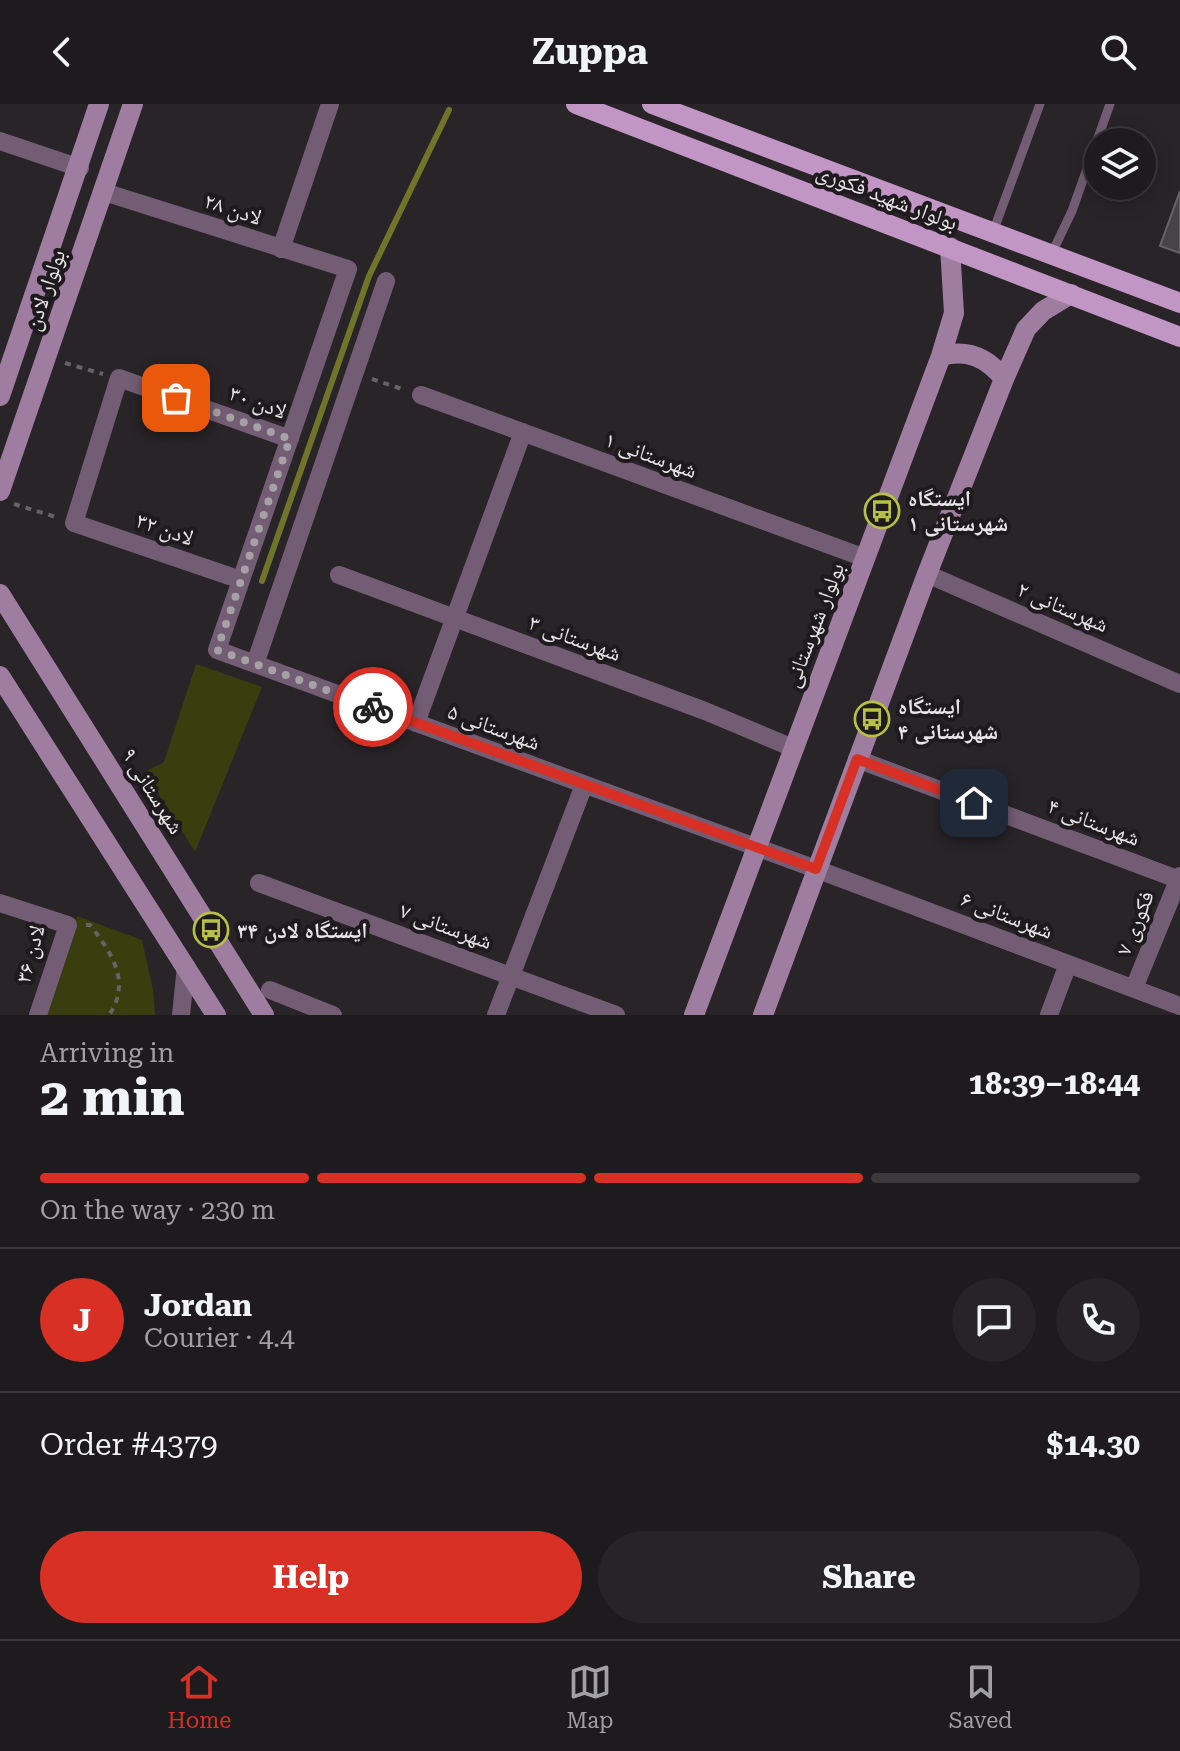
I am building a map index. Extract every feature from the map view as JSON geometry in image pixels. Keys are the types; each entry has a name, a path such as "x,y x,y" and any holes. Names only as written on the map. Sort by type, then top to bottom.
{"main road":[{"name":"بولوار شهید فکوری","path":"576,104 1180,337"},
{"name":"بولوار شهید فکوری","path":"652,104 1180,303"}],"street":[{"name":"بولوار لادن","path":"0,396 80,168 99,104"},
{"name":"بولوار لادن","path":"0,491 133,104"},
{"path":"281,249 330,104"},
{"path":"0,141 80,168"},
{"name":"لادن ۲۸","path":"104,192 348,269 290,439"},
{"name":"بولوار شهرستانی","path":"694,1015 941,356 954,313 950,247"},
{"path":"255,664 386,281"},
{"path":"763,1015 927,574 1004,379 1026,329 1043,311 1071,294"},
{"path":"941,356 952,353 976,356 996,369 1004,379"},
{"path":"74,523 119,378"},
{"name":"لادن ۳۰","path":"119,378 290,439"},
{"name":"شهرستانی ۱","path":"421,395 865,558"},
{"path":"416,723 523,432"},
{"path":"241,580 290,439"},
{"name":"لادن ۳۲","path":"74,523 241,580"},
{"name":"شهرستانی ۲","path":"927,574 1180,684"},
{"name":"شهرستانی ۳","path":"339,575 705,711 793,748"},
{"name":"شهرستانی ۵","path":"241,580 217,650 755,849"},
{"name":"شهرستانی ۹","path":"0,594 264,1015"},
{"path":"0,676 216,1015"},
{"name":"شهرستانی ۴","path":"857,759 1180,879"},
{"path":"496,1015 584,785"},
{"name":"شهرستانی ۶","path":"755,849 1180,1006"},
{"name":"فکوری ۷","path":"1134,988 1180,879"},
{"name":"شهرستانی ۷","path":"259,883 608,1014"},
{"name":"لادن ۳۶","path":"0,903 68,925 38,1015"},
{"path":"1049,1015 1068,964"},
{"path":"181,1015 186,966"},
{"path":"270,990 333,1015"}],"lane":[{"path":"993,234 1040,104"},
{"path":"1051,255 1072,211 1110,104"}],"path":[{"path":"47,358 119,378"},
{"path":"354,374 421,395"},
{"path":"0,500 74,523"},
{"path":"68,925 90,925 112,954 120,984 116,1006 109,1015"}],"green space":[{"path":"196,664 262,687 195,852 145,772 164,762"},
{"path":"77,916 142,940 153,989 155,1015 43,1015"}],"building":[{"path":"1180,191 1180,253 1160,246"}],"waterway":[{"path":"262,581 369,276 449,110"}],"way so far":[{"path":"176,398 290,439 217,650 373,707"}],"place":[{"name":"ایستگاه شهرستانی ۱","path":"882,511"},
{"name":"ایستگاه شهرستانی ۴","path":"872,719"},
{"name":"ایستگاه لادن ۳۴","path":"211,930"}],"route":[{"path":"373,707 816,869 857,759 974,803"}]}
